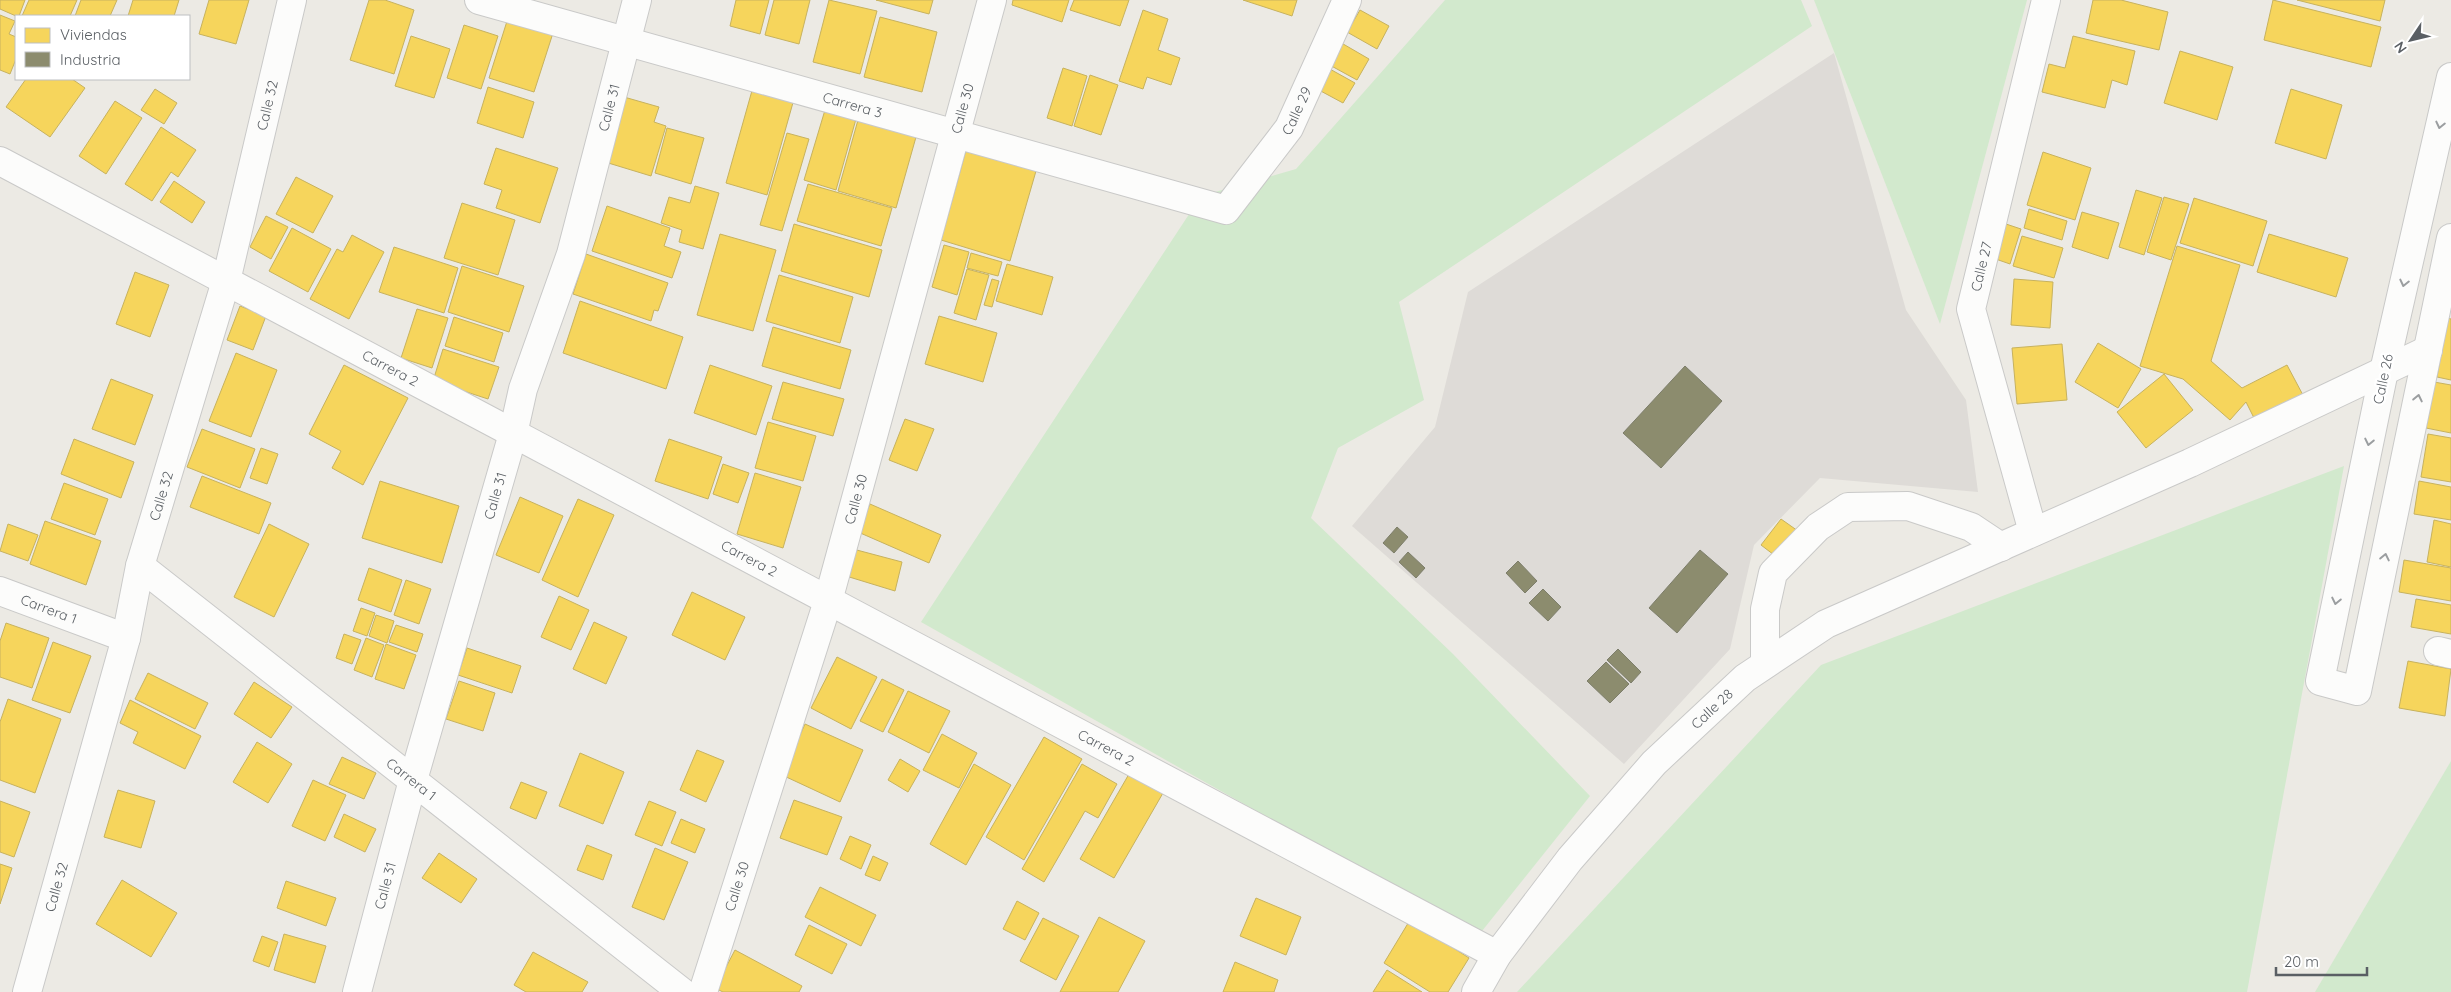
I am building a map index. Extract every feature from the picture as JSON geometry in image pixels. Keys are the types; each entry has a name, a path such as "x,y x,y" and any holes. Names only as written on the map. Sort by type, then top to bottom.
{"street":[{"name":"Calle 32","path":"27,992 126,638 140,566 226,281 292,0"},
{"name":"Carrera 3","path":"479,0 1226,210"},
{"name":"Calle 31","path":"357,992 413,780 513,434 523,389 571,254 637,0"},
{"name":"Calle 30","path":"703,992 828,601 992,0"},
{"name":"Calle 29","path":"1226,210 1289,128 1347,0"},
{"name":"Calle 27","path":"2033,532 1971,309 2046,0"},
{"name":"Calle 26","path":"2428,350 2357,691 2320,681 2384,371 2451,77"},
{"name":"Carrera 2","path":"0,161 1497,956"},
{"path":"2428,350 2451,241"},
{"name":"Calle 28","path":"1476,992 1497,956 1570,858 1654,763 1745,678 1765,664 1826,624 2190,463 2428,350"},
{"path":"1765,664 1765,609 1774,573 1818,527 1848,507 1908,506 1971,527 2000,547"},
{"name":"Carrera 1","path":"140,566 682,992"},
{"name":"Carrera 1","path":"0,591 126,638"}],"shaded area":[{"path":"1834,53 1906,310 1966,400 1978,492 1820,478 1754,545 1730,649 1624,764 1352,526 1435,427 1468,292"}],"green space":[{"path":"1445,0 1801,0 1812,26 1399,302 1424,400 1338,448 1311,518 1453,654 1590,796 1478,936 921,622 1201,196 1296,169"},
{"path":"1814,0 2027,0 1940,324"},
{"path":"2344,466 2247,992 1517,992 1821,665"},
{"path":"2451,761 2451,992 2315,992"}],"building: Viviendas":[{"path":"0,0 25,0 19,15 15,16 0,9"},
{"path":"29,0 77,0 70,15 22,15"},
{"path":"81,0 117,0 110,15 75,15"},
{"path":"133,0 179,0 174,15 128,15"},
{"path":"209,0 249,0 236,44 199,34"},
{"path":"369,0 385,0 414,10 394,74 350,60"},
{"path":"736,0 769,0 760,34 730,26"},
{"path":"774,0 810,0 799,44 765,35"},
{"path":"829,0 877,11 860,74 813,62"},
{"path":"876,0 933,0 929,14"},
{"path":"1013,0 1069,0 1062,22 1012,5"},
{"path":"1074,0 1129,0 1120,26 1070,10"},
{"path":"1243,0 1297,0 1292,16"},
{"path":"2093,0 2121,0 2168,12 2159,50 2086,33"},
{"path":"2273,0 2381,27 2371,67 2264,40"},
{"path":"2297,0 2385,0 2380,21"},
{"path":"1143,10 1168,19 1158,50 1180,58 1171,85 1147,77 1143,89 1119,81"},
{"path":"1360,10 1389,26 1377,49 1347,32"},
{"path":"0,15 15,21 9,34 15,37 15,62 10,74 0,70"},
{"path":"880,17 937,32 922,92 864,77"},
{"path":"508,18 553,33 534,92 489,78"},
{"path":"464,25 498,36 481,89 447,78"},
{"path":"411,36 450,49 434,98 395,86"},
{"path":"2073,36 2135,51 2127,85 2112,80 2105,108 2042,92 2049,64 2065,68"},
{"path":"1338,41 1369,59 1357,80 1326,63"},
{"path":"2180,51 2233,67 2217,120 2164,103"},
{"path":"1063,68 1087,76 1072,126 1047,118"},
{"path":"1328,68 1355,83 1343,103 1317,89"},
{"path":"1090,75 1118,85 1101,135 1074,126"},
{"path":"25,80 73,80 85,88 50,137 6,107"},
{"path":"488,87 534,102 523,138 477,123"},
{"path":"753,87 794,99 767,195 726,183"},
{"path":"155,89 177,103 164,124 141,110"},
{"path":"2291,89 2342,105 2326,159 2275,143"},
{"path":"624,97 659,107 654,122 666,126 651,176 605,162"},
{"path":"115,101 142,118 106,174 79,156"},
{"path":"825,110 856,119 836,190 804,180"},
{"path":"858,120 916,137 896,208 838,191"},
{"path":"161,127 196,150 178,177 171,172 152,201 125,184"},
{"path":"667,128 704,138 691,184 655,173"},
{"path":"787,133 809,139 782,231 760,225"},
{"path":"496,148 558,168 540,223 496,208 502,190 484,184"},
{"path":"966,150 1036,171 1010,261 941,240"},
{"path":"2043,152 2091,168 2075,220 2027,205"},
{"path":"296,177 333,196 313,233 276,214"},
{"path":"174,181 205,202 192,223 160,202"},
{"path":"808,184 892,208 881,246 797,221"},
{"path":"695,186 719,193 703,249 679,242 682,230 661,223 669,197 690,203"},
{"path":"2136,190 2162,198 2144,255 2119,247"},
{"path":"2164,197 2189,204 2171,260 2147,252"},
{"path":"2194,198 2267,221 2253,266 2180,243"},
{"path":"462,203 515,220 498,275 444,258"},
{"path":"607,206 670,228 664,246 681,252 672,278 592,251"},
{"path":"2029,209 2067,221 2062,240 2024,228"},
{"path":"2082,212 2119,223 2108,259 2072,247"},
{"path":"266,216 288,227 271,259 250,247"},
{"path":"2000,222 2021,229 2010,264 1990,257"},
{"path":"794,224 882,250 869,297 781,271"},
{"path":"292,228 331,249 308,292 269,271"},
{"path":"720,234 776,250 753,331 697,315"},
{"path":"2269,234 2348,258 2336,297 2257,272"},
{"path":"352,235 384,252 349,319 310,299 337,249 343,252"},
{"path":"2022,236 2063,248 2054,278 2013,266"},
{"path":"944,245 969,252 957,295 932,287"},
{"path":"2177,246 2240,265 2211,361 2242,388 2287,365 2304,397 2256,422 2246,402 2230,420 2183,379 2140,366"},
{"path":"394,247 458,268 444,313 379,292"},
{"path":"971,253 1002,262 998,276 967,268"},
{"path":"586,254 668,283 658,311 654,310 651,321 573,294"},
{"path":"1007,264 1053,277 1042,315 996,301"},
{"path":"462,266 524,286 509,332 448,312"},
{"path":"967,269 989,275 976,320 954,313"},
{"path":"135,272 169,285 150,337 116,324"},
{"path":"779,275 853,297 840,343 766,321"},
{"path":"992,279 999,281 992,307 984,305"},
{"path":"2014,279 2053,282 2050,328 2011,325"},
{"path":"580,301 683,337 666,389 563,353"},
{"path":"240,306 266,316 253,350 227,340"},
{"path":"417,309 448,318 432,368 401,358"},
{"path":"939,316 997,333 983,382 925,364"},
{"path":"454,317 503,333 494,362 445,346"},
{"path":"2447,318 2451,319 2451,380 2437,377"},
{"path":"773,327 851,350 840,389 762,366"},
{"path":"2098,343 2141,369 2118,408 2075,382"},
{"path":"2062,344 2067,400 2017,404 2012,348"},
{"path":"443,349 499,367 488,399 433,381"},
{"path":"236,353 277,370 251,437 209,421"},
{"path":"344,365 408,398 363,485 332,468 341,451 309,434"},
{"path":"710,365 772,386 756,435 694,413"},
{"path":"2164,374 2193,410 2146,448 2117,412"},
{"path":"111,379 153,395 135,445 92,429"},
{"path":"783,382 844,399 833,436 772,419"},
{"path":"2434,382 2451,385 2451,433 2426,428"},
{"path":"905,419 934,429 917,471 889,460"},
{"path":"768,422 816,436 803,481 755,468"},
{"path":"202,429 255,449 240,488 187,467"},
{"path":"2428,434 2451,438 2451,482 2421,477"},
{"path":"74,439 134,462 121,498 61,474"},
{"path":"669,439 722,457 708,499 655,481"},
{"path":"261,448 278,454 267,484 250,478"},
{"path":"723,464 749,473 738,503 713,494"},
{"path":"755,473 801,487 783,548 737,534"},
{"path":"202,476 271,503 259,534 190,507"},
{"path":"380,481 459,506 442,563 362,538"},
{"path":"2419,481 2451,487 2451,520 2414,514"},
{"path":"64,483 108,499 95,535 51,519"},
{"path":"520,497 563,516 539,573 496,555"},
{"path":"578,499 614,515 578,597 542,580"},
{"path":"870,504 941,535 929,563 858,532"},
{"path":"1781,519 1798,531 1778,558 1761,545"},
{"path":"2434,520 2451,524 2451,567 2427,562"},
{"path":"45,521 101,541 86,585 30,564"},
{"path":"8,524 38,535 28,561 0,551"},
{"path":"269,524 309,544 274,617 234,597"},
{"path":"853,549 902,562 895,591 846,576"},
{"path":"2404,560 2451,568 2451,601 2399,592"},
{"path":"369,568 402,580 391,612 358,600"},
{"path":"406,580 431,589 419,624 394,615"},
{"path":"692,592 745,617 725,660 672,635"},
{"path":"559,596 589,610 571,650 541,637"},
{"path":"2416,599 2451,605 2451,634 2411,627"},
{"path":"361,608 375,613 367,636 353,631"},
{"path":"376,615 394,621 387,643 369,636"},
{"path":"594,622 627,637 606,684 573,669"},
{"path":"6,623 49,638 32,688 0,677 0,641"},
{"path":"396,625 423,634 417,652 389,642"},
{"path":"344,634 361,640 352,664 336,658"},
{"path":"366,638 384,645 372,677 354,670"},
{"path":"53,642 91,656 70,713 32,700"},
{"path":"386,644 416,655 404,689 375,679"},
{"path":"467,648 521,666 512,693 458,675"},
{"path":"837,657 877,677 851,729 811,708"},
{"path":"2408,661 2451,669 2445,716 2399,708"},
{"path":"148,673 208,703 195,729 135,699"},
{"path":"882,679 904,690 883,732 860,721"},
{"path":"459,681 495,693 483,731 446,719"},
{"path":"254,682 292,707 271,738 234,714"},
{"path":"908,691 950,711 929,753 888,732"},
{"path":"8,699 61,719 35,793 0,780 0,722"},
{"path":"130,700 201,736 185,769 133,743 138,732 120,723"},
{"path":"805,724 863,750 840,802 782,775"},
{"path":"942,734 977,753 959,788 923,770"},
{"path":"1044,737 1082,759 1024,860 986,837"},
{"path":"257,742 292,764 268,803 233,782"},
{"path":"697,750 724,761 706,802 680,790"},
{"path":"580,753 624,772 603,824 559,806"},
{"path":"342,757 376,773 364,799 329,784"},
{"path":"900,759 920,771 908,792 888,780"},
{"path":"974,764 1011,785 966,865 930,844"},
{"path":"1082,764 1117,784 1098,818 1085,811 1044,882 1022,869"},
{"path":"1129,774 1163,793 1114,878 1080,859"},
{"path":"313,780 346,795 325,841 292,826"},
{"path":"521,782 547,792 536,819 510,808"},
{"path":"118,790 155,801 141,848 104,837"},
{"path":"794,800 842,817 827,855 780,838"},
{"path":"0,801 30,812 14,857 0,852"},
{"path":"649,801 676,812 662,846 635,835"},
{"path":"344,814 376,829 365,852 334,837"},
{"path":"681,819 705,829 695,853 671,843"},
{"path":"850,836 871,845 861,869 840,859"},
{"path":"587,845 612,855 603,880 577,870"},
{"path":"655,848 688,862 664,920 632,907"},
{"path":"439,853 477,879 461,903 422,878"},
{"path":"873,856 888,863 880,881 865,875"},
{"path":"0,864 12,868 0,904"},
{"path":"122,880 177,913 151,957 96,924"},
{"path":"286,881 336,898 326,926 277,908"},
{"path":"820,887 876,915 861,946 805,917"},
{"path":"1256,898 1301,917 1286,955 1240,936"},
{"path":"1017,901 1039,913 1025,940 1003,929"},
{"path":"1099,917 1145,941 1118,992 1060,992"},
{"path":"1043,918 1079,936 1056,980 1020,961"},
{"path":"1410,920 1469,958 1448,992 1430,992 1384,963"},
{"path":"809,925 847,944 832,974 795,955"},
{"path":"284,934 326,946 315,983 274,970"},
{"path":"262,936 278,942 269,967 253,961"},
{"path":"735,950 802,986 799,992 723,992 715,988"},
{"path":"533,952 588,982 582,992 526,992 514,985"},
{"path":"1235,962 1278,980 1274,992 1223,992"},
{"path":"1387,970 1422,992 1373,992"}],"building: Industria":[{"path":"1685,366 1722,401 1661,468 1623,433"},
{"path":"1397,527 1408,537 1394,553 1383,543"},
{"path":"1700,550 1728,574 1677,633 1649,608"},
{"path":"1408,552 1425,568 1416,578 1399,562"},
{"path":"1518,561 1537,581 1525,593 1506,573"},
{"path":"1543,589 1561,607 1548,621 1529,603"},
{"path":"1618,649 1641,672 1631,683 1607,660"},
{"path":"1606,662 1629,684 1610,703 1587,681"}]}
